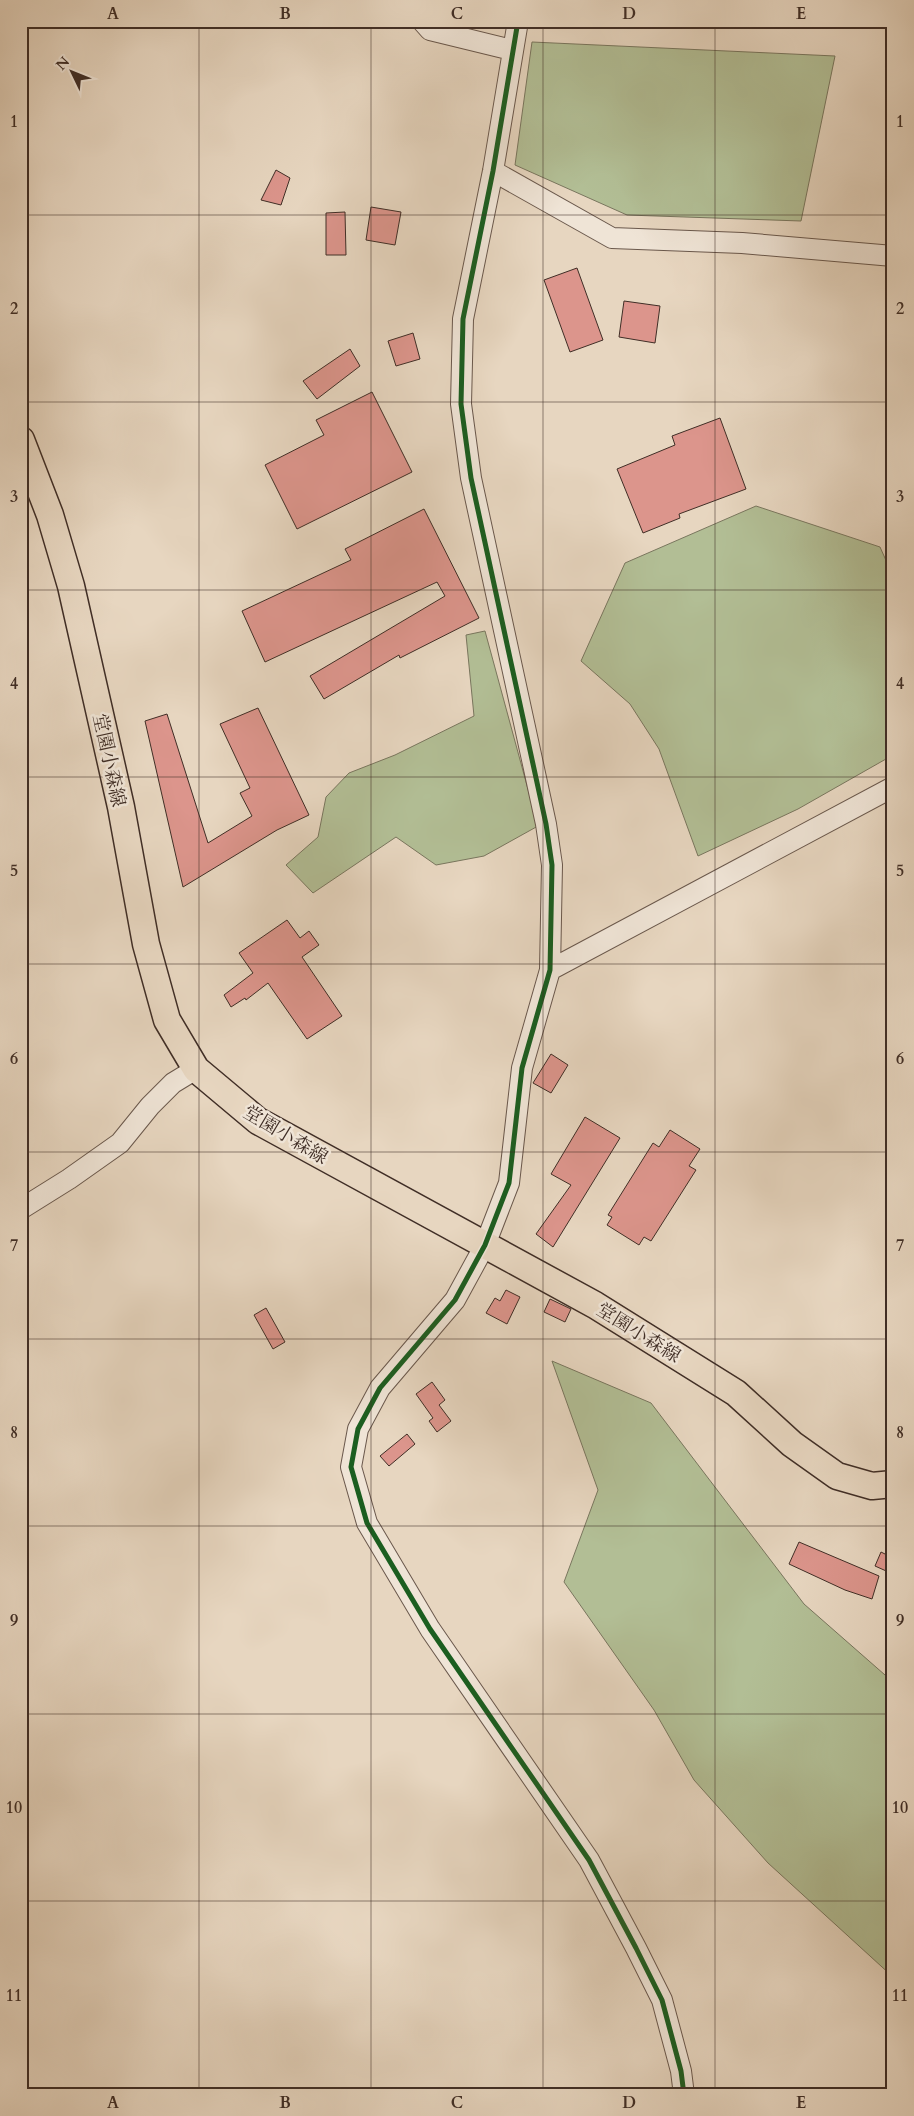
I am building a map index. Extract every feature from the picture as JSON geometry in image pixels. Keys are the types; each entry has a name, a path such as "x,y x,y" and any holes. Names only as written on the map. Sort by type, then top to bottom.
{"main road":[{"name":"堂園小森線","path":"21,440 50,515 71,586 121,807 148,954 168,1020 196,1069 258,1121 594,1305 736,1393 792,1444 837,1476 872,1486 893,1484"}],"street":[{"path":"422,21 430,30 512,50"},
{"path":"518,21 493,171 463,319 461,404 471,478 552,865 550,970 522,1068 509,1184 485,1245 455,1300 380,1388 358,1429 350,1466 367,1523 430,1629 589,1860 662,2000 681,2070 684,2095"},
{"path":"493,171 612,238 742,243 893,256"},
{"path":"550,970 893,787"},
{"path":"21,1209 69,1179 120,1143 150,1106 173,1083 196,1069"}],"green space":[{"path":"532,42 835,56 801,221 627,215 515,165"},
{"path":"756,506 880,547 893,576 893,755 798,809 698,856 659,749 630,704 581,661 625,563"},
{"path":"485,631 538,826 484,856 436,865 396,837 313,893 286,865 318,837 326,797 349,773 395,755 474,716 466,635"},
{"path":"552,1361 651,1403 804,1604 893,1682 893,1977 768,1863 694,1780 654,1710 564,1582 598,1490"}],"building":[{"path":"276,170 290,178 281,205 261,200"},
{"path":"371,207 401,212 395,245 366,240"},
{"path":"345,212 346,255 326,255 326,213"},
{"path":"577,268 603,340 570,352 544,280"},
{"path":"624,301 660,306 655,343 619,337"},
{"path":"413,333 420,359 396,366 388,341"},
{"path":"350,349 360,366 317,399 303,381"},
{"path":"372,392 412,472 297,529 265,465 324,435 316,420"},
{"path":"720,418 746,489 679,514 680,518 643,533 617,469 675,445 672,436"},
{"path":"424,509 479,618 400,658 399,655 324,699 310,676 445,596 437,582 265,662 242,611 351,560 345,549"},
{"path":"258,708 309,815 277,830 183,887 145,721 167,714 208,843 252,816 240,793 250,788 220,724"},
{"path":"287,920 300,938 309,931 319,945 302,957 342,1016 307,1039 268,983 246,1000 245,998 231,1007 224,995 253,973 239,953"},
{"path":"551,1054 568,1065 551,1093 533,1083"},
{"path":"585,1117 620,1138 553,1247 536,1234 571,1185 551,1174"},
{"path":"670,1130 700,1149 689,1166 696,1170 651,1241 644,1237 639,1245 607,1225 612,1217 608,1215 653,1143 659,1147"},
{"path":"506,1290 520,1297 507,1324 486,1313 495,1298 500,1301"},
{"path":"550,1299 571,1309 565,1322 544,1312"},
{"path":"266,1308 285,1342 273,1349 254,1315"},
{"path":"432,1382 445,1400 439,1405 451,1421 437,1432 429,1421 433,1418 416,1394"},
{"path":"407,1434 415,1444 389,1466 380,1456"},
{"path":"799,1542 879,1576 872,1599 845,1590 789,1564"},
{"path":"881,1552 893,1558 893,1574 875,1566"}],"cycle path":[{"path":"518,21 493,171 463,319 461,404 471,478 546,824 552,865 550,970 522,1068 509,1183 485,1245 455,1300 380,1388 358,1429 351,1467 367,1523 430,1629 589,1860 636,1948 662,2000 681,2071 684,2095"}]}
